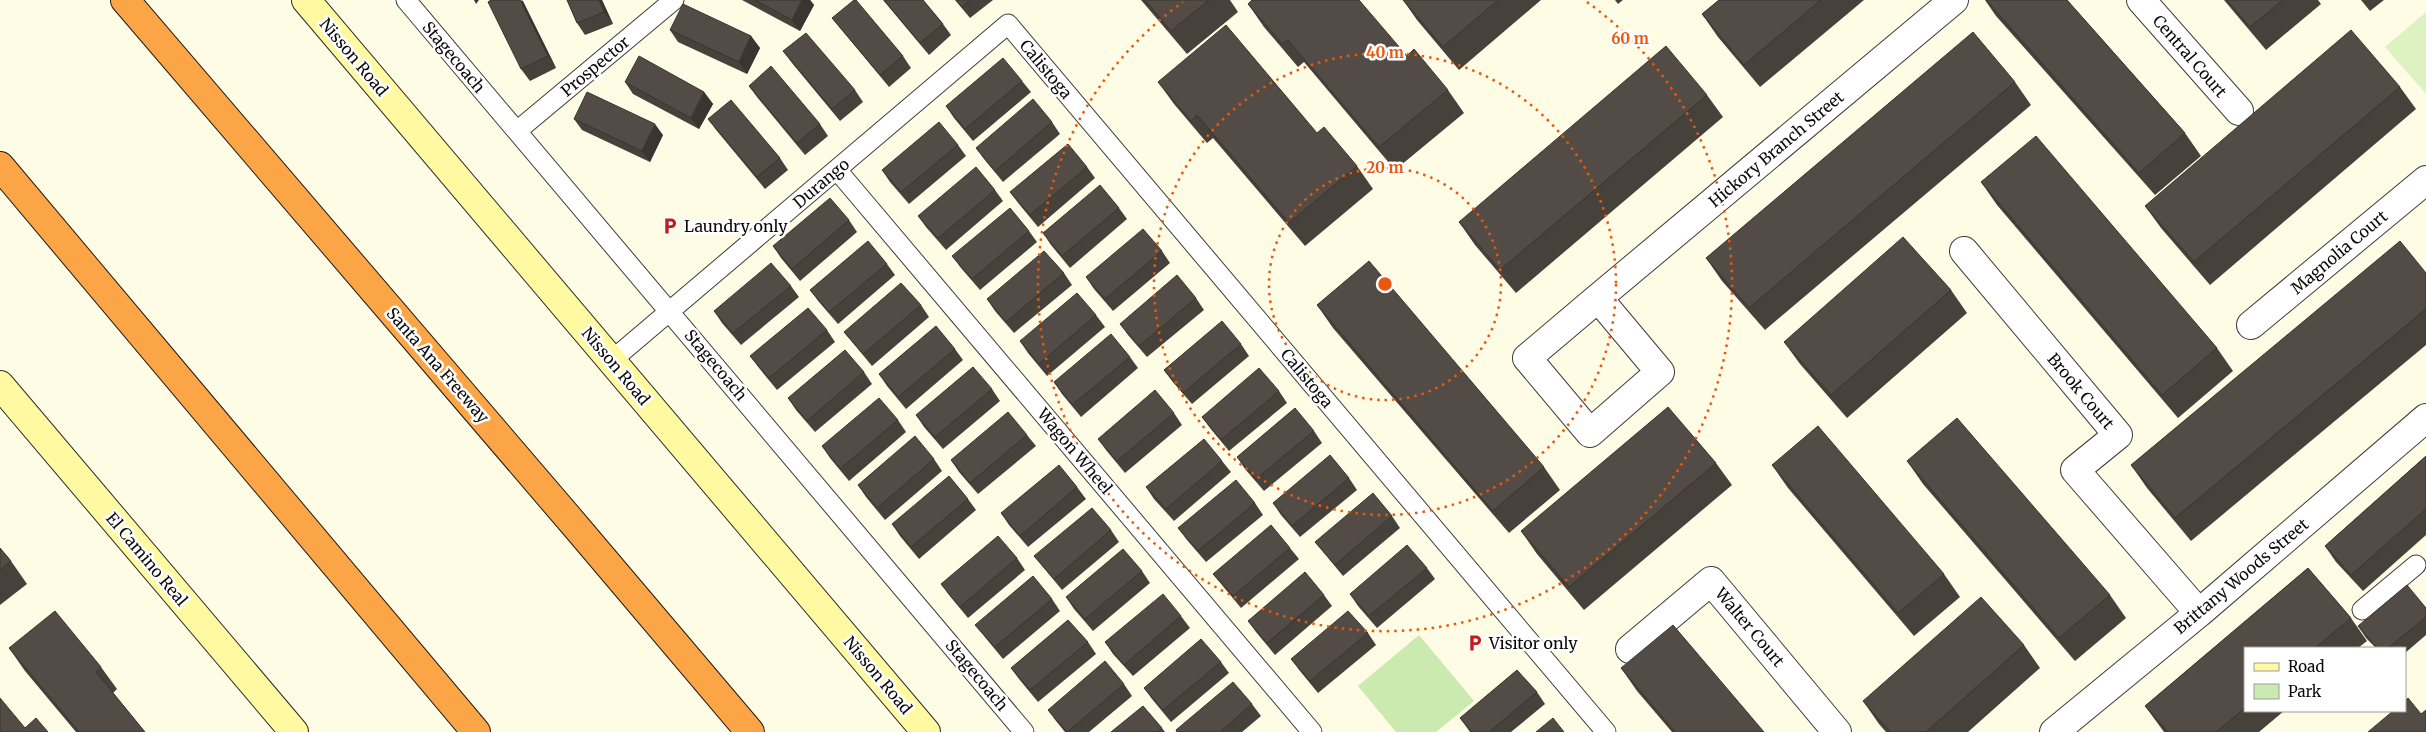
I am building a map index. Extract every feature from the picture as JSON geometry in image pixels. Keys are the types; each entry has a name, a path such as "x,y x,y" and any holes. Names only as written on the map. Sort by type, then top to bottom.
{"highway":[{"name":"Santa Ana Freeway","path":"125,0 572,521 750,732"},
{"path":"0,166 476,732"}],"street":[{"name":"Nisson Road","path":"306,0 926,732"},
{"name":"Hickory Branch Street","path":"1598,298 1954,0"},
{"name":"Central Court","path":"2141,0 2239,111"},
{"name":"Magnolia Court","path":"2251,325 2426,180"},
{"name":"Brook Court","path":"1964,252 2118,435 2075,470 2199,613"},
{"path":"1598,298 1660,372 1590,433 1527,358 1598,298"},
{"name":"El Camino Real","path":"0,386 294,732"},
{"name":"Brittany Woods Street","path":"2054,732 2199,613 2426,418"},
{"name":"Walter Court","path":"1630,649 1711,580 1838,732"}],"lane":[{"name":"Stagecoach","path":"406,0 1024,732"},
{"name":"Prospector","path":"517,131 674,0"},
{"name":"Durango","path":"611,361 1008,24"},
{"name":"Calistoga","path":"1008,24 1606,732"},
{"name":"Wagon Wheel","path":"838,170 1312,732"},
{"path":"2362,610 2423,566"}],"green space":[{"path":"2426,12 2426,94 2385,47"},
{"path":"1419,635 1474,701 1436,732 1396,732 1358,686"}],"building":[{"path":"491,0 520,0 548,56 521,69 488,2"},
{"path":"567,0 599,0 604,12 577,23"},
{"path":"755,0 802,0 792,20"},
{"path":"856,0 903,56 880,75 832,18"},
{"path":"884,0 923,0 943,24 920,43"},
{"path":"956,0 970,0 962,7"},
{"path":"1145,0 1209,0 1171,31"},
{"path":"1252,0 1359,0 1407,56 1414,49 1448,90 1379,147 1288,40 1282,44 1248,4"},
{"path":"1403,0 1498,0 1443,47"},
{"path":"1719,0 1821,0 1744,65 1702,14"},
{"path":"1986,0 2067,0 2185,133 2139,173"},
{"path":"2227,0 2283,0 2250,27"},
{"path":"683,4 751,36 739,62 670,30"},
{"path":"1226,25 1317,133 1324,127 1357,166 1289,223 1197,115 1191,121 1158,82"},
{"path":"2351,30 2400,87 2194,262 2145,206"},
{"path":"1973,32 2015,82 1749,308 1706,258"},
{"path":"806,33 855,90 832,109 783,51"},
{"path":"1666,46 1707,95 1500,270 1459,222"},
{"path":"639,56 704,92 691,118 625,82"},
{"path":"1003,58 1022,81 965,129 946,106"},
{"path":"771,66 820,124 797,143 749,86"},
{"path":"587,92 655,124 642,151 574,119"},
{"path":"1033,99 1052,122 995,171 976,148"},
{"path":"731,100 780,158 757,177 708,119"},
{"path":"939,122 958,145 901,192 882,170"},
{"path":"2036,136 2217,348 2162,395 1981,182"},
{"path":"1068,144 1087,167 1030,215 1010,192"},
{"path":"976,167 995,190 938,238 918,216"},
{"path":"1100,185 1119,208 1062,256 1043,233"},
{"path":"830,198 849,220 792,269 773,246"},
{"path":"1010,208 1029,231 972,279 952,256"},
{"path":"1143,229 1162,251 1105,299 1086,277"},
{"path":"1903,237 1951,290 1831,395 1784,342"},
{"path":"868,241 887,264 829,312 810,290"},
{"path":"2400,241 2426,273 2426,309 2175,518 2131,465"},
{"path":"1044,251 1064,273 1006,322 987,299"},
{"path":"1369,261 1544,467 1493,511 1317,305"},
{"path":"771,263 791,286 733,333 714,311"},
{"path":"1177,275 1196,298 1139,346 1120,324"},
{"path":"901,283 921,305 863,354 844,332"},
{"path":"1077,293 1096,315 1039,364 1020,341"},
{"path":"808,308 827,330 769,378 750,356"},
{"path":"1222,321 1241,344 1183,393 1164,370"},
{"path":"936,326 955,349 898,397 879,374"},
{"path":"1111,334 1130,357 1072,405 1054,382"},
{"path":"845,350 864,372 807,421 788,398"},
{"path":"973,367 992,389 935,437 916,415"},
{"path":"1259,368 1279,391 1221,440 1202,417"},
{"path":"1155,390 1174,413 1117,461 1098,439"},
{"path":"879,398 898,420 840,469 822,446"},
{"path":"1668,407 1716,463 1569,587 1521,531"},
{"path":"1295,408 1314,431 1256,479 1237,457"},
{"path":"1008,412 1027,435 970,483 951,460"},
{"path":"1957,418 2110,595 2059,638 1907,461"},
{"path":"1818,426 1944,574 1898,613 1772,465"},
{"path":"915,436 934,459 877,508 858,485"},
{"path":"1204,439 1222,461 1166,509 1146,487"},
{"path":"1330,455 1349,478 1292,526 1273,503"},
{"path":"2426,456 2426,509 2351,575 2325,546"},
{"path":"1059,465 1077,487 1020,536 1001,513"},
{"path":"949,476 968,499 911,547 892,524"},
{"path":"1236,480 1255,503 1198,551 1178,528"},
{"path":"1373,493 1392,516 1335,565 1315,542"},
{"path":"1092,508 1111,530 1054,579 1034,556"},
{"path":"1271,525 1290,548 1233,596 1213,574"},
{"path":"998,536 1017,558 960,607 941,584"},
{"path":"1407,545 1427,568 1369,616 1350,594"},
{"path":"0,548 11,561 0,570"},
{"path":"1123,549 1142,571 1085,619 1066,597"},
{"path":"2308,568 2351,618 2316,647 2244,647 2244,709 2216,732 2168,732 2145,706"},
{"path":"1305,572 1324,595 1267,643 1248,621"},
{"path":"1033,576 1052,599 995,647 975,625"},
{"path":"2407,585 2426,608 2426,617 2389,647 2376,647 2358,626"},
{"path":"1163,594 1181,616 1124,665 1105,642"},
{"path":"1981,597 2024,645 1926,732 1890,732 1863,701"},
{"path":"55,611 101,667 96,672 145,732 79,732 9,648"},
{"path":"1348,611 1368,633 1310,681 1291,659"},
{"path":"1068,620 1088,642 1030,690 1011,668"},
{"path":"1673,625 1764,732 1675,732 1621,668"},
{"path":"1201,639 1221,662 1163,710 1144,688"},
{"path":"1105,661 1124,684 1067,732 1048,710"},
{"path":"1517,670 1537,692 1489,732 1472,732 1460,718"},
{"path":"1233,682 1252,704 1220,732 1177,732 1176,730"},
{"path":"0,698 25,728 36,718 48,732 0,732"},
{"path":"2408,698 2421,714 2426,710 2426,732 2368,732 2392,712 2406,712 2406,700"},
{"path":"1143,706 1162,728 1158,732 1111,732"},
{"path":"1553,718 1564,732 1536,732"}],"place":[{"name":"Laundry only","path":"670,226"},
{"name":"Visitor only","path":"1475,643"}]}
